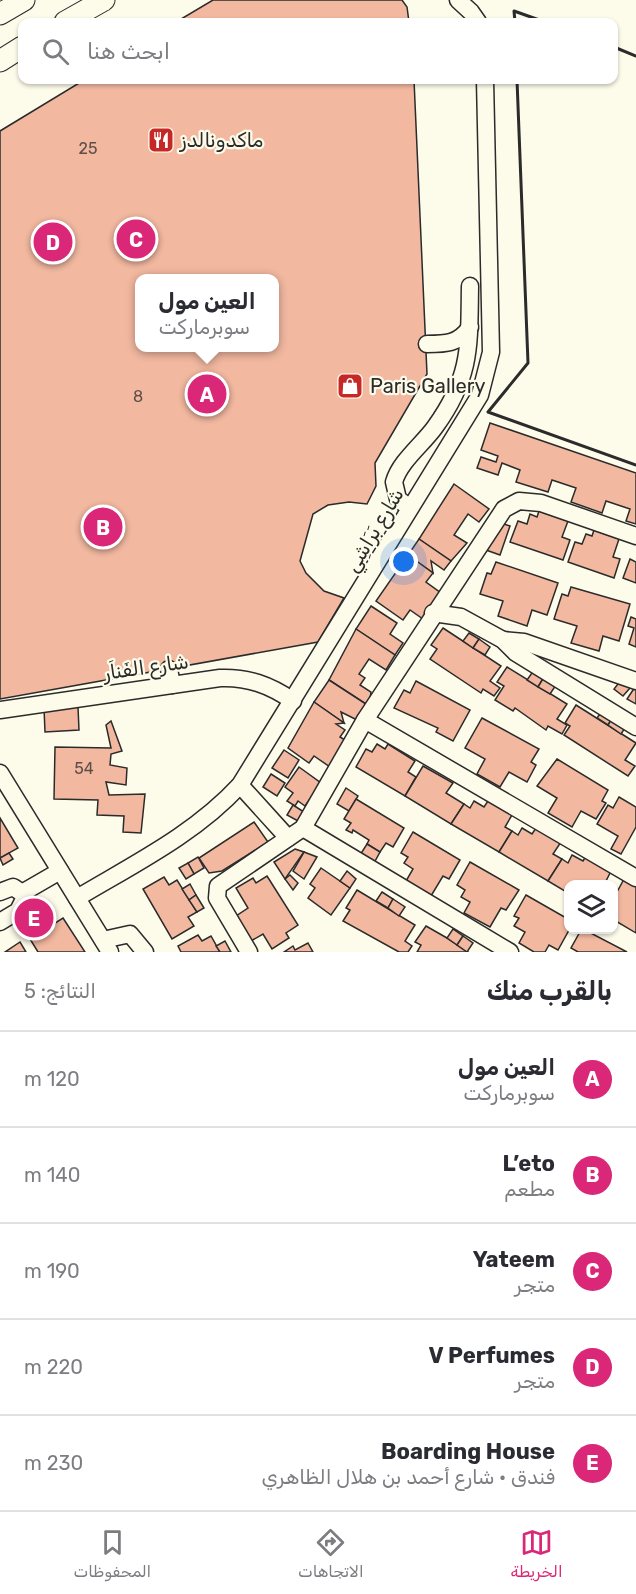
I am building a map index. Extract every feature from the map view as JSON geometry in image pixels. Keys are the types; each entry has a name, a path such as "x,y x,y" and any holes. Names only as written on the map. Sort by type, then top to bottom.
{"main road":[{"path":"0,14 24,0"},
{"path":"72,18 104,0"},
{"path":"0,61 18,50"}],"street":[{"path":"458,0 475,18"},
{"name":"شارع بَرَاشِي","path":"77,898 189,831 220,807 240,785 480,395 489,367 492,286 485,84"},
{"path":"410,508 398,499 394,489 396,476 440,419 465,371 470,346 470,286"},
{"path":"465,371 461,362 452,353 427,347 452,342 462,337 470,327"},
{"path":"249,952 217,898 217,890 222,882 303,828 365,720 504,509 519,501 541,503 636,536"},
{"path":"446,595 461,617"},
{"path":"433,614 461,617 503,640 516,653 636,727"},
{"path":"503,640 524,642 636,681"},
{"name":"شارع الفَناَر","path":"0,710 171,677 234,677 275,688 293,700"},
{"path":"365,720 636,878"},
{"path":"0,773 106,946 130,934 145,952"},
{"path":"240,785 288,837"},
{"path":"303,828 510,952"},
{"path":"22,893 60,871"},
{"path":"0,892 13,887 22,893"},
{"path":"0,922 22,906 22,893"}],"building":[{"path":"213,0 402,0 407,7 408,18 183,18"},
{"path":"77,84 414,84 427,374 375,463 376,486 367,504 349,502 328,505 313,514 300,561 306,573 324,591 344,598 318,642 0,699 0,131"},
{"path":"490,423 636,473 636,524 626,521 630,509 606,501 602,513 571,502 576,488 552,480 548,492 516,482 520,470 502,463 498,475 477,468 481,457 496,462 498,456 481,450"},
{"path":"454,484 489,509 479,522 468,514 454,535 467,543 451,561 419,539"},
{"path":"539,511 568,521 562,537 570,540 563,560 510,542 518,521 527,524 530,514 537,517"},
{"path":"501,523 510,526 500,555 486,550"},
{"path":"594,530 619,539 613,557 620,559 614,578 568,562 575,542 582,544 586,534 592,536"},
{"path":"419,539 451,561 444,570 431,561 433,573 408,555"},
{"path":"408,555 433,573 426,582 441,593 423,619 410,610 403,620 376,601"},
{"path":"630,559 636,562 636,583 623,578"},
{"path":"496,562 558,583 547,615 532,610 527,626 498,616 503,601 480,594 487,573 491,574"},
{"path":"571,587 630,604 619,641 603,636 599,651 571,643 577,626 554,619 562,594 568,596"},
{"path":"371,606 397,623 390,634 403,643 395,655 356,629"},
{"path":"631,617 636,619 636,647 629,644 634,628 628,626"},
{"path":"443,628 501,666 490,681 500,688 494,696 483,689 481,693 430,659 437,649 431,645"},
{"path":"356,629 395,655 386,670 369,659 359,674 365,678 360,685 371,692 369,706 329,680"},
{"path":"469,633 479,639 473,648 463,641"},
{"path":"479,639 490,647 485,655 473,648"},
{"path":"507,667 567,704 557,719 567,725 562,734 548,726 546,730 515,708 513,711 495,700 504,686 497,682"},
{"path":"534,670 544,677 538,687 527,680"},
{"path":"544,677 556,685 550,694 538,687"},
{"path":"329,680 369,706 359,721 341,712 344,723 314,702"},
{"path":"621,680 630,688 623,696 614,689"},
{"path":"416,681 470,710 453,741 436,732 438,728 394,708 404,690 410,693"},
{"path":"636,688 636,704 627,699"},
{"path":"314,702 344,723 336,724 345,730 340,737 350,743 333,769 314,756 309,763 288,748"},
{"path":"576,705 636,743 625,760 635,766 628,776 564,735 570,726 565,723"},
{"path":"78,707 79,730 45,732 44,708"},
{"path":"602,711 613,717 608,725 597,718"},
{"path":"613,717 627,725 621,734 608,725"},
{"path":"482,718 539,749 531,762 536,765 527,782 509,772 500,787 477,774 485,759 465,748"},
{"path":"111,721 122,751 111,754 110,765 127,768 126,785 106,782 109,795 145,794 141,833 123,832 124,816 97,815 98,800 54,799 55,747 111,748 106,725"},
{"path":"377,744 385,749 388,744 415,761 408,772 416,777 405,796 356,767 366,749 372,752"},
{"path":"284,750 299,760 288,778 272,768"},
{"path":"557,759 608,790 602,801 606,803 596,819 581,811 572,827 548,813 557,798 537,786"},
{"path":"423,766 453,783 446,793 464,804 451,824 405,796"},
{"path":"299,767 321,783 305,806 298,801 295,806 287,801 293,793 285,787"},
{"path":"271,774 285,783 277,796 263,787"},
{"path":"346,788 358,796 349,811 337,804"},
{"path":"619,797 636,807 636,827 621,854 611,849 618,836 597,824 608,805 613,808"},
{"path":"356,799 404,828 393,847 386,843 380,852 367,844 369,840 353,830 352,833 346,830 351,823 344,819"},
{"path":"474,801 484,807 488,801 512,815 505,827 512,831 499,852 451,824 464,804 470,808"},
{"path":"293,805 304,812 298,821 287,815"},
{"path":"0,818 18,848 0,858"},
{"path":"254,822 268,842 222,871 209,873 199,858"},
{"path":"522,828 532,834 536,828 561,842 553,854 562,859 548,881 499,852 512,831 518,835"},
{"path":"413,832 460,860 449,879 443,876 431,896 406,881 413,869 404,863 408,857 401,853"},
{"path":"367,844 380,852 374,863 360,855"},
{"path":"295,849 304,852 285,879 274,862"},
{"path":"304,852 317,857 304,879 293,871"},
{"path":"9,853 13,859 3,865 0,858"},
{"path":"572,855 583,861 586,856 611,871 606,880 564,880 564,891 548,881 562,859 568,863"},
{"path":"198,857 204,868 194,874 188,863"},
{"path":"470,862 519,890 506,910 501,908 490,927 464,913 470,902 461,897 465,890 457,885"},
{"path":"188,863 194,874 186,879 179,868"},
{"path":"321,868 350,888 331,915 308,898 315,888 310,884"},
{"path":"347,871 356,879 350,888 340,881"},
{"path":"290,875 298,883 293,890 285,879"},
{"path":"267,876 298,925 286,933 289,938 272,949 263,934 251,941 236,916 248,908 236,888 253,878 256,883"},
{"path":"164,877 169,885 177,880 197,912 188,917 194,926 172,939 143,889"},
{"path":"624,879 636,886 636,933 618,922 618,890"},
{"path":"190,884 196,895 189,900 182,889"},
{"path":"357,890 415,925 405,941 412,946 408,952 399,952 343,921 350,910 346,908"},
{"path":"382,892 393,899 388,908 376,901"},
{"path":"196,895 204,908 197,912 189,900"},
{"path":"526,895 564,917 564,934 567,934 558,950 549,945 545,952 534,952 519,943 525,932 514,926 519,918 514,916"},
{"path":"393,899 405,907 399,916 388,908"},
{"path":"63,918 85,952 38,952 30,939"},
{"path":"426,926 468,952 417,952 421,945 415,942"},
{"path":"453,929 463,936 457,945 447,938"},
{"path":"579,934 593,934 627,952 578,952 571,948"},
{"path":"198,935 202,941 211,936 220,952 181,952 178,946"},
{"path":"463,936 473,943 467,952 457,945"},
{"path":"225,941 231,952 220,952 216,946"},
{"path":"20,942 26,952 5,952"},
{"path":"308,943 313,952 284,952 293,946 295,950"}],"wall":[{"path":"515,18 514,11 534,18"},
{"path":"618,49 636,56"},
{"path":"517,84 528,363 488,412 636,465"}],"place":[{"name":"ماكدونالدز","path":"161,140"},
{"name":"Yateem","path":"136,239"},
{"name":"V Perfumes","path":"53,242"},
{"name":"Paris Gallery","path":"350,386"},
{"name":"العين مول","path":"207,394"},
{"name":"L’eto","path":"103,527"},
{"name":"Boarding House","path":"34,918"}]}
